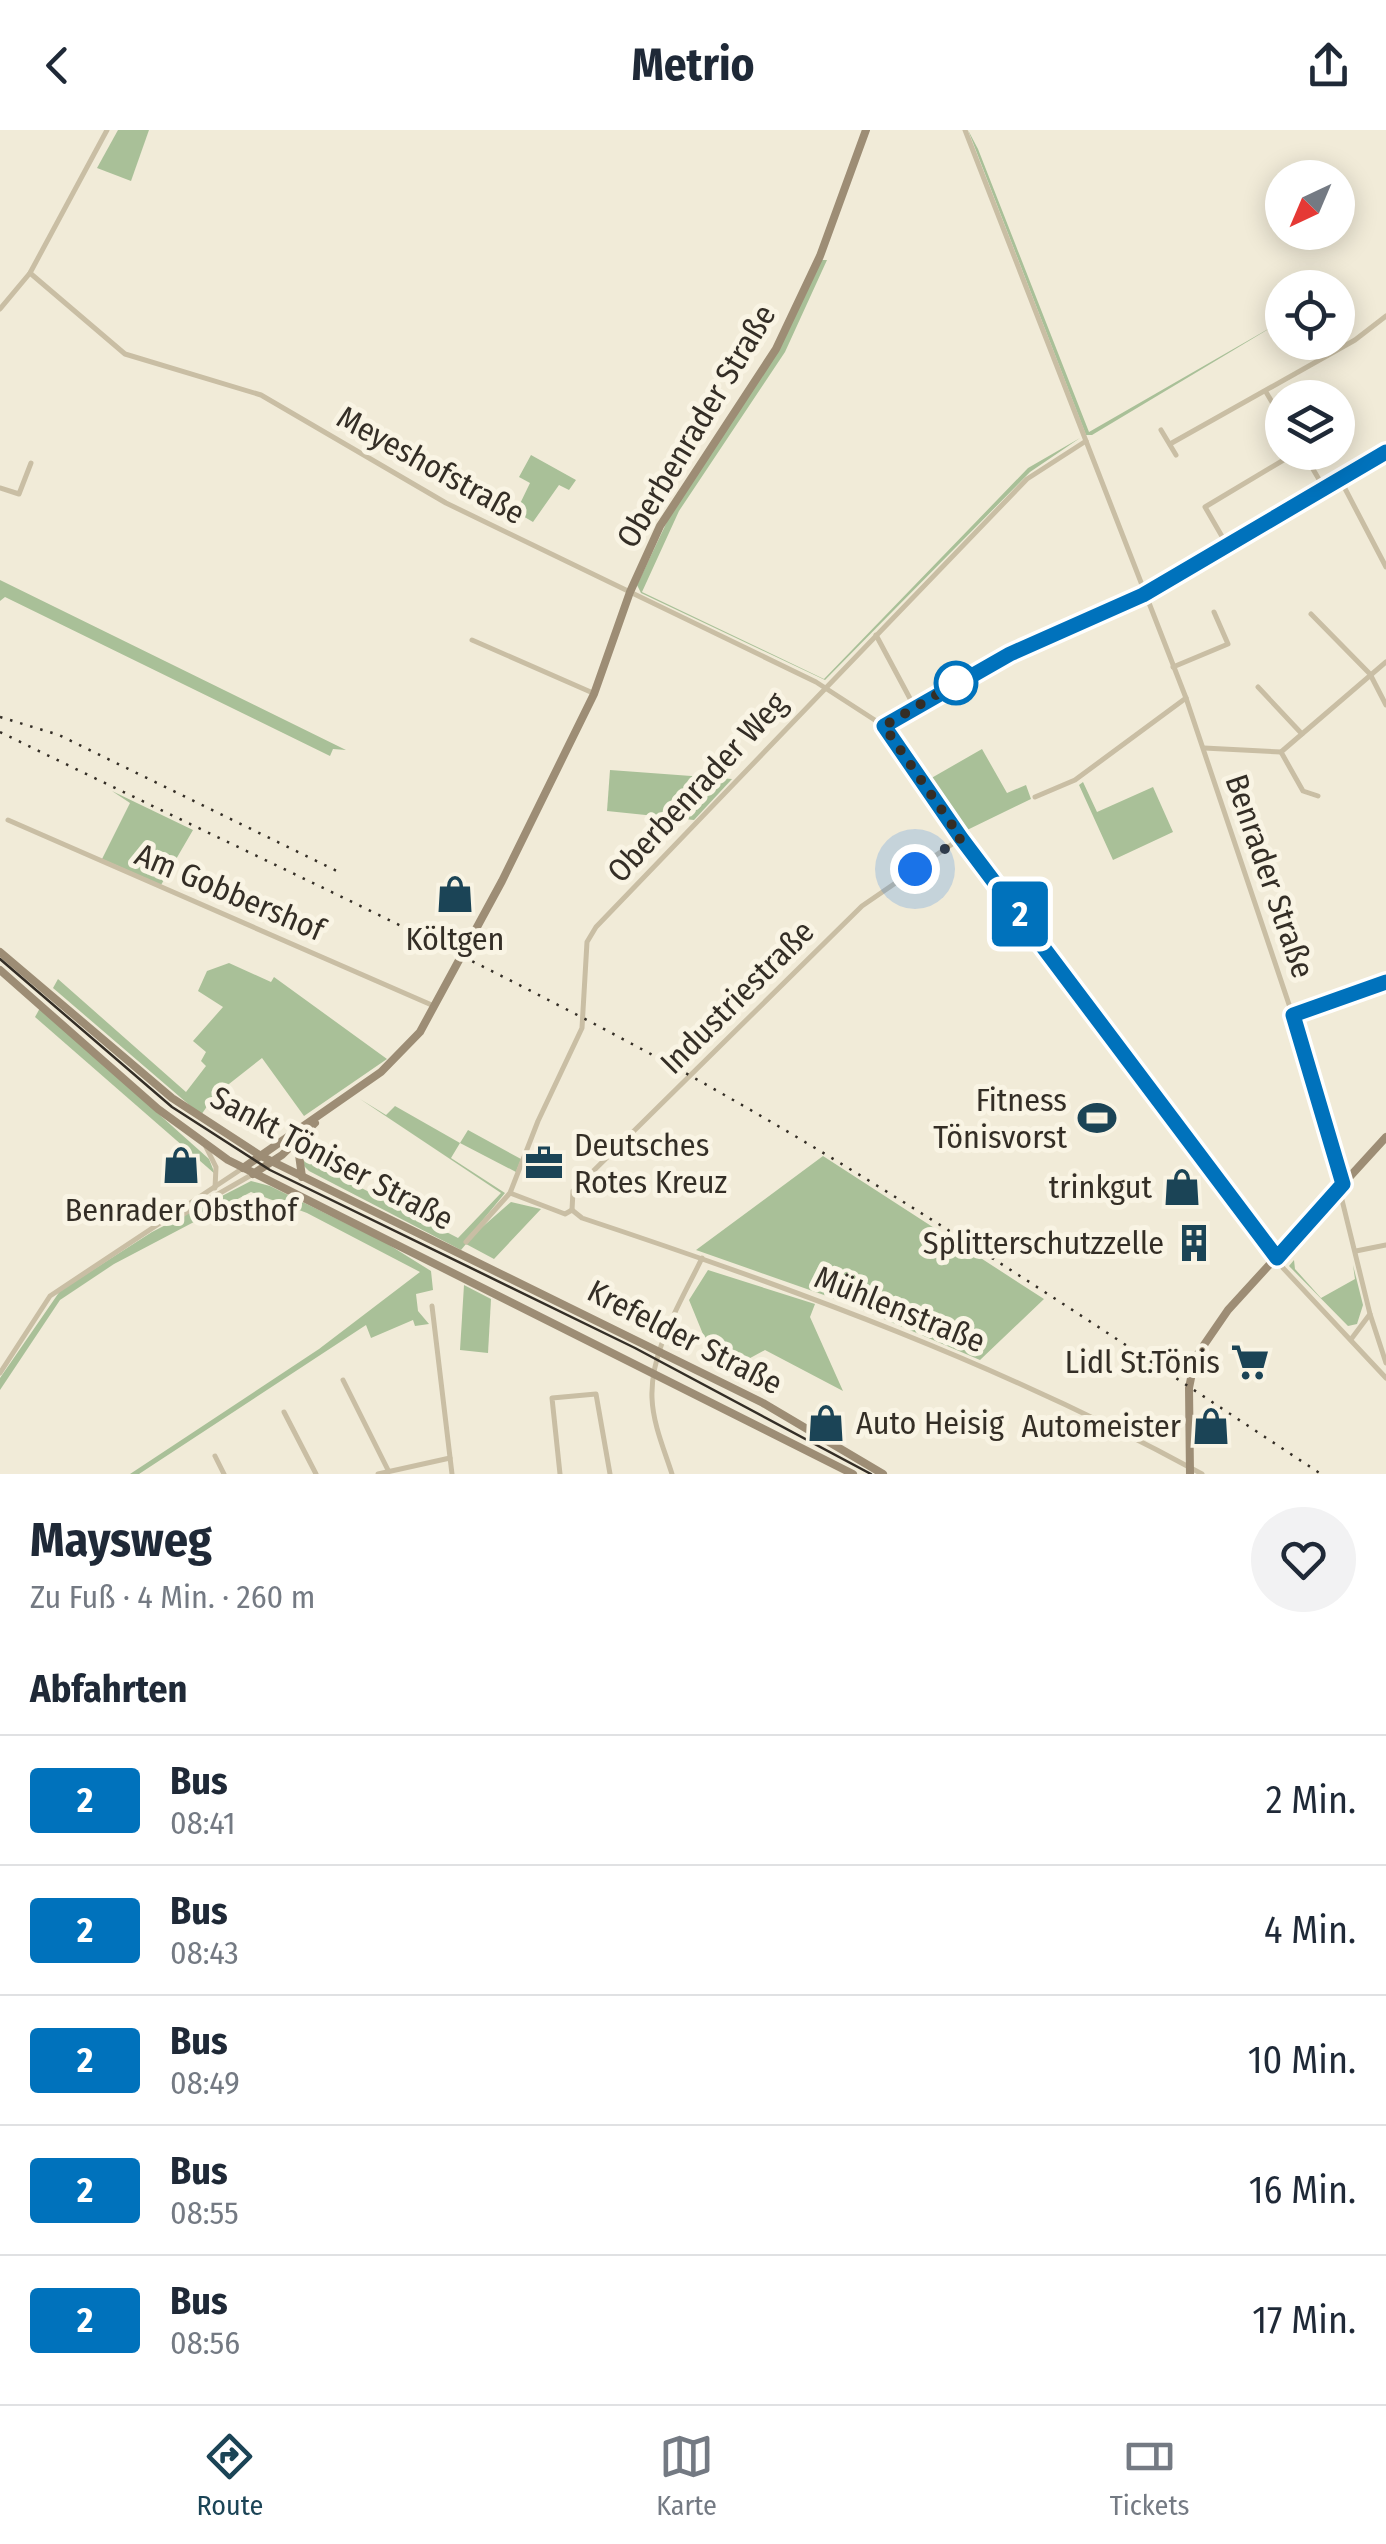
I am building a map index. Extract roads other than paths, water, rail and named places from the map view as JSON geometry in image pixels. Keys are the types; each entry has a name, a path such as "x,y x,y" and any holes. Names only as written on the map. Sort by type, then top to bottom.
{"main road":[{"name":"Oberbenrader Straße","path":"243,1168 402,1054 434,1006 502,881 594,694 630,592 673,502 776,350 820,256 866,130"},
{"name":"Sankt Töniser Straße","path":"0,952 172,1098 272,1162 458,1253"},
{"name":"Sankt Töniser Straße","path":"0,970 205,1145 253,1174 445,1266"},
{"name":"Oberbenrader Straße","path":"253,1174 272,1162 330,1109"},
{"path":"1190,1471 1189,1388 1195,1358 1213,1328 1386,1137"},
{"path":"297,1140 302,1176"},
{"name":"Krefelder Straße","path":"458,1253 796,1421 884,1474"},
{"name":"Krefelder Straße","path":"445,1266 853,1474"}],"street":[{"path":"0,309 30,273 107,130"},
{"name":"Benrader Straße","path":"965,130 1204,748 1228,832 1293,1015 1343,1184"},
{"name":"Meyeshofstraße","path":"30,273 125,354 261,395 446,502 826,689 884,726"},
{"path":"1285,380 1356,340 1386,316"},
{"path":"1170,444 1265,392"},
{"path":"1161,430 1176,455"},
{"name":"Oberbenrader Weg","path":"466,1242 510,1193 584,1019 589,937 1027,479 1086,441"},
{"path":"1386,452 1143,595 1010,654 884,726 961,838 1277,1258 1386,1378"},
{"path":"0,488 19,494 31,463"},
{"path":"1227,545 1205,507 1269,470"},
{"path":"1312,470 1324,488"},
{"path":"1340,479 1386,566"},
{"path":"1173,667 1228,644 1214,612"},
{"path":"1311,614 1370,674 1386,705"},
{"path":"876,636 914,706"},
{"path":"472,640 594,694"},
{"path":"1204,748 1281,752 1386,662"},
{"path":"1258,687 1302,734"},
{"path":"1035,798 1074,780 1186,698"},
{"path":"1281,752 1303,790 1318,796"},
{"name":"Am Gobbershof","path":"8,820 434,1006"},
{"name":"Industriestraße","path":"572,1210 573,1191 862,906 961,838"},
{"path":"1293,1015 1386,982"},
{"path":"205,1145 216,1167 215,1188"},
{"name":"Oberbenrader Straße","path":"0,1373 50,1296 243,1168"},
{"name":"Oberbenrader Straße","path":"156,1227 253,1174"},
{"name":"Mühlenstraße","path":"510,1193 565,1214 572,1210 582,1218 841,1307 1040,1390 1202,1474"},
{"path":"1342,1200 1386,1364"},
{"path":"1356,1251 1386,1245"},
{"path":"672,1474 654,1417 655,1372 702,1258"},
{"path":"432,1306 452,1474"},
{"path":"1352,1338 1370,1314"},
{"path":"344,1380 388,1470"},
{"path":"560,1474 552,1398 596,1394 610,1474"},
{"path":"284,1412 316,1474"},
{"path":"215,1456 224,1474"},
{"path":"378,1474 450,1458"}],"tram line":[{"path":"0,959 172,1107 270,1170 635,1348 871,1474"}],"railway":[{"path":"0,717 59,735 343,874"},
{"path":"0,732 433,942 689,1075 929,1218 1321,1474"}],"place":[{"name":"Költgen","path":"455,894"},
{"name":"Fitness Tönisvorst","path":"1097,1118"},
{"name":"Deutsches Rotes Kreuz","path":"544,1163"},
{"name":"Benrader Obsthof","path":"181,1165"},
{"name":"trinkgut","path":"1182,1187"},
{"name":"Splitterschutzzelle","path":"1194,1243"},
{"name":"Lidl St.Tönis","path":"1250,1362"},
{"name":"Auto Heisig","path":"826,1423"},
{"name":"Automeister","path":"1211,1426"}]}
